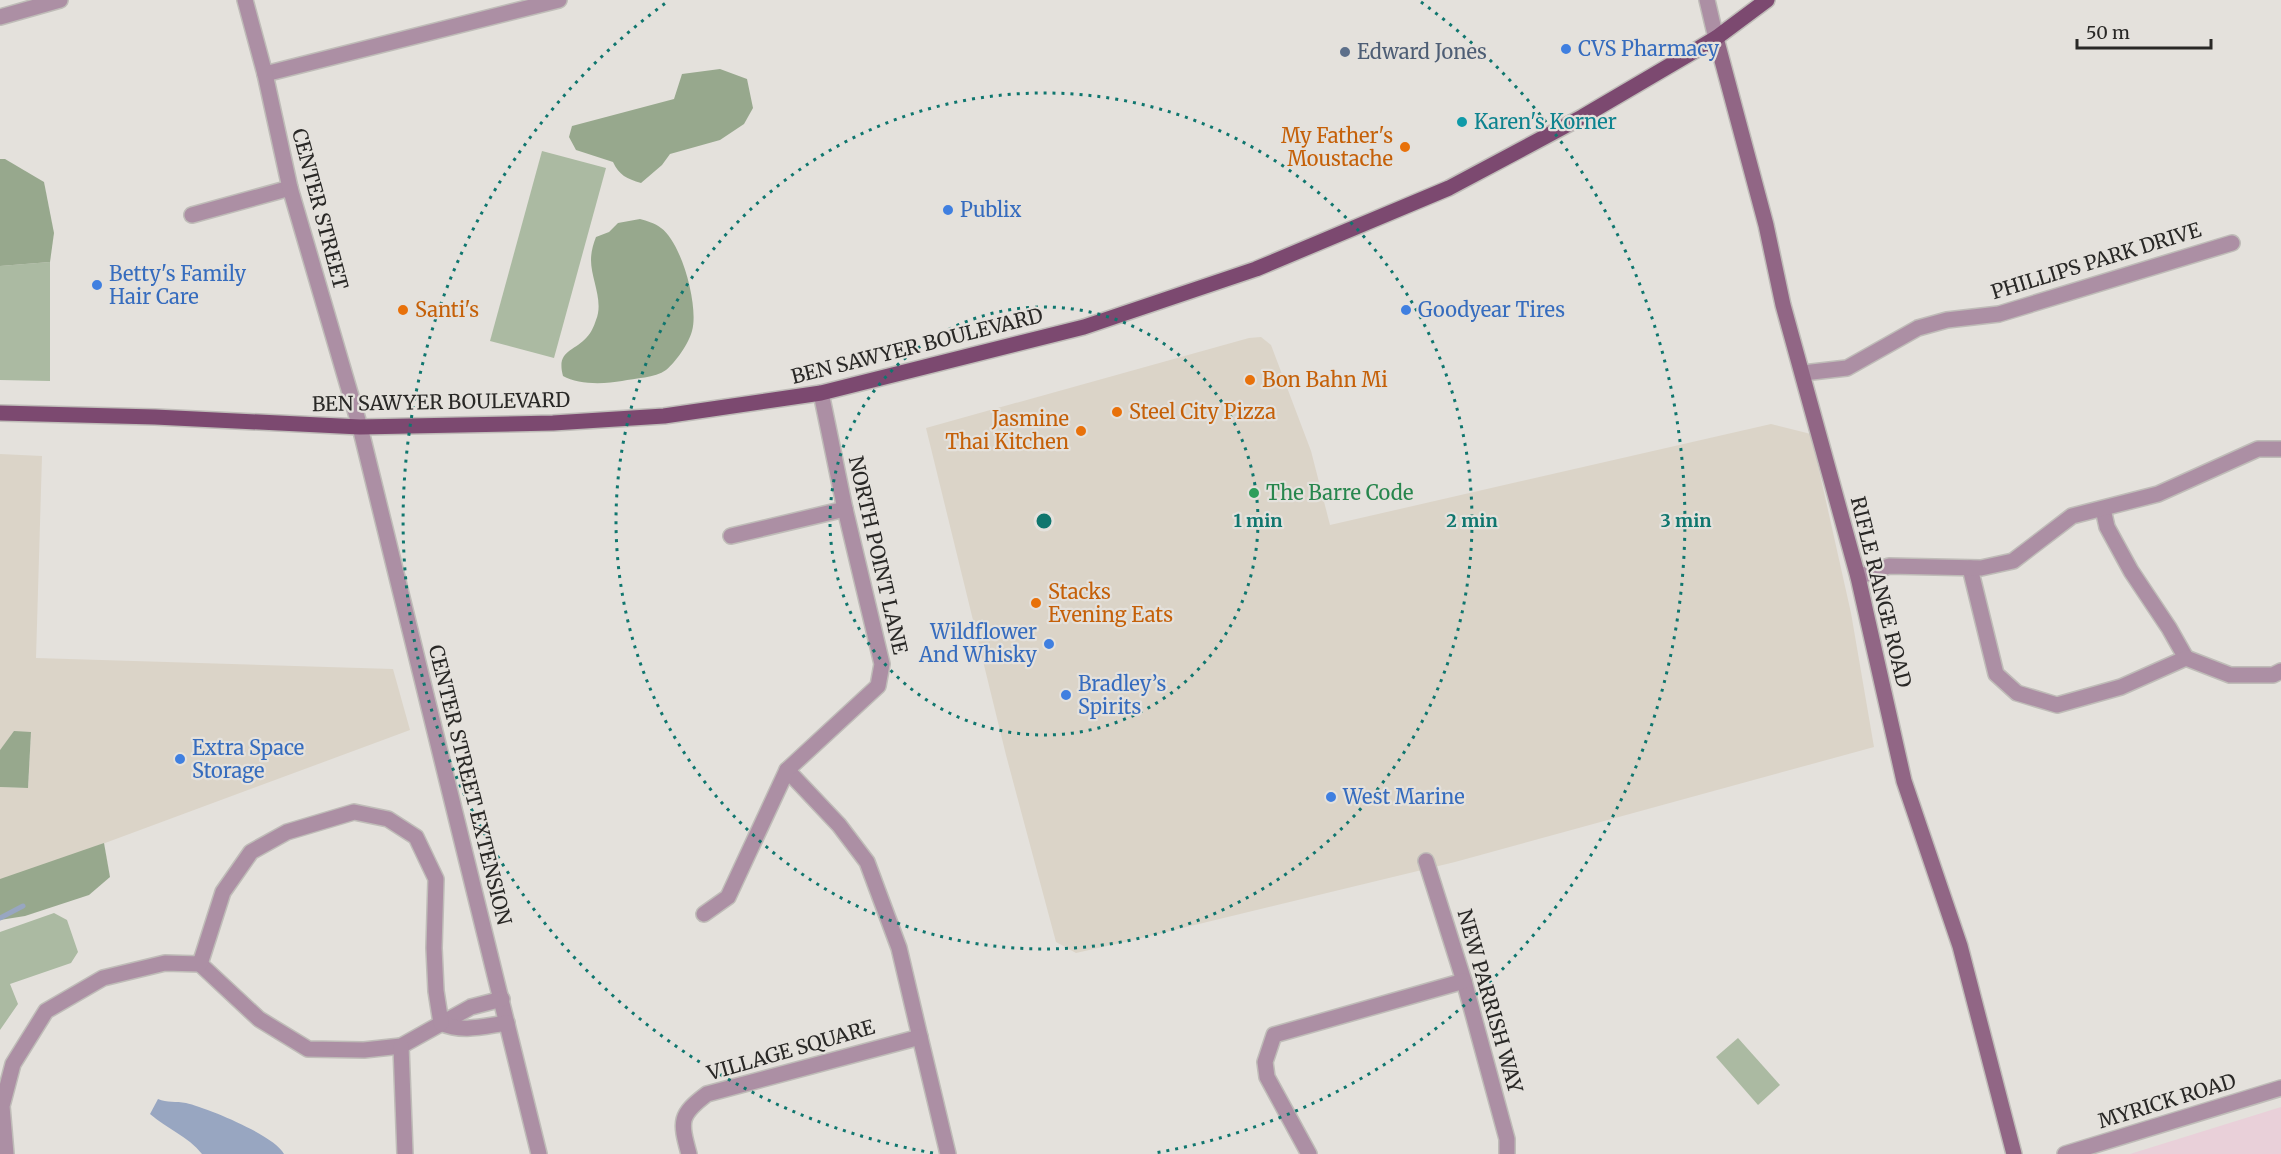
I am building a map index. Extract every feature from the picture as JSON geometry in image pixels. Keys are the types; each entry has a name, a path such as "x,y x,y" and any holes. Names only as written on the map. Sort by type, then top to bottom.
{"main road":[{"name":"BEN SAWYER BOULEVARD","path":"0,413 360,426 553,423 664,417 821,393 1084,327 1256,269 1449,188 1587,114 1716,38 1767,0"},
{"name":"RIFLE RANGE ROAD","path":"1716,38 1766,225 1783,305 1858,577 1904,781 1960,946 2014,1154"}],"street":[{"path":"0,17 60,0"},
{"name":"CENTER STREET","path":"245,0 265,74 290,188 360,426"},
{"path":"265,74 560,0"},
{"path":"1707,0 1716,38"},
{"path":"192,215 290,188"},
{"name":"PHILLIPS PARK DRIVE","path":"1803,373 1847,368 1918,328 1947,320 1999,314 2232,243"},
{"name":"NORTH POINT LANE","path":"704,914 728,897 787,770 878,686 882,664 845,508 821,393"},
{"name":"CENTER STREET EXTENSION","path":"360,426 539,1154"},
{"path":"1858,577 1889,566 1981,568 2013,561 2072,516 2158,494 2258,449 2281,448"},
{"path":"731,536 845,508"},
{"path":"2103,509 2107,527 2131,571 2186,658 2230,675 2273,675 2281,671"},
{"path":"1970,568 1996,674 2017,693 2057,705 2121,687 2186,658"},
{"path":"787,770 839,825 867,862 899,948 948,1154"},
{"path":"200,964 223,892 251,852 287,832 354,812 388,819 416,837 436,879 436,991 441,1023"},
{"name":"NEW PARRISH WAY","path":"1426,861 1464,981 1507,1139 1507,1154"},
{"path":"6,1154 2,1106 13,1064 46,1011 103,978 165,963 200,964 259,1019 308,1049 364,1050 401,1046 471,1007 502,999"},
{"path":"1309,1154 1267,1077 1265,1062 1274,1035 1464,981"},
{"path":"441,1023 452,1028 507,1023"},
{"name":"VILLAGE SQUARE","path":"689,1154 682,1128 688,1108 707,1094 920,1036"},
{"path":"401,1046 405,1154"},
{"name":"MYRICK ROAD","path":"2064,1154 2281,1088"}],"shaded area":[{"path":"1261,337 1271,345 1311,451 1330,525 1771,424 1811,434 1851,613 1874,747 1455,862 1133,940 1076,953 1056,942 1006,755 926,428 1249,338"},
{"name":"Extra Space Storage","path":"0,454 42,456 36,658 393,669 410,730 0,882 0,787 28,788 31,733 14,732 0,750"},
{"path":"2281,1107 2281,1154 2130,1154"}],"green space":[{"path":"720,69 747,79 753,108 744,124 720,140 670,154 662,165 641,183 624,176 613,162 576,150 569,137 572,126 674,99 682,74"},
{"path":"542,151 606,168 554,358 490,341"},
{"path":"0,159 5,159 44,182 54,233 50,262 0,266"},
{"path":"640,219 654,223 669,236 682,261 693,307 694,320 690,336 674,362 666,370 656,375 608,383 569,379 563,376 561,367 564,356 588,335 598,313 599,305 591,260 596,237 609,232 618,223"},
{"path":"50,262 50,381 0,380 0,266"},
{"path":"14,731 31,732 28,788 0,787 0,750"},
{"path":"104,843 110,877 89,895 25,916 0,920 0,879"},
{"path":"54,913 67,920 78,952 71,963 10,984 18,1004 0,1030 0,932"},
{"path":"1738,1038 1780,1085 1758,1105 1716,1057"}],"water":[{"path":"158,1099 186,1103 224,1116 267,1139 284,1154 202,1154 190,1142 150,1114"}],"waterway":[{"path":"0,918 23,906"}],"place":[{"name":"CVS Pharmacy","path":"1566,49"},
{"name":"Edward Jones","path":"1345,52"},
{"name":"Karen's Korner","path":"1462,122"},
{"name":"My Father's Moustache","path":"1405,147"},
{"name":"Publix","path":"948,210"},
{"name":"Betty's Family Hair Care","path":"97,285"},
{"name":"Santi's","path":"403,310"},
{"name":"Goodyear Tires","path":"1406,310"},
{"name":"Bon Bahn Mi","path":"1250,380"},
{"name":"Steel City Pizza","path":"1117,412"},
{"name":"Jasmine Thai Kitchen","path":"1081,431"},
{"name":"The Barre Code","path":"1254,493"},
{"name":"Stacks Evening Eats","path":"1036,603"},
{"name":"Wildflower And Whisky","path":"1049,644"},
{"name":"Bradley’s Spirits","path":"1066,695"},
{"name":"Extra Space Storage","path":"180,759"},
{"name":"West Marine","path":"1331,797"}]}
